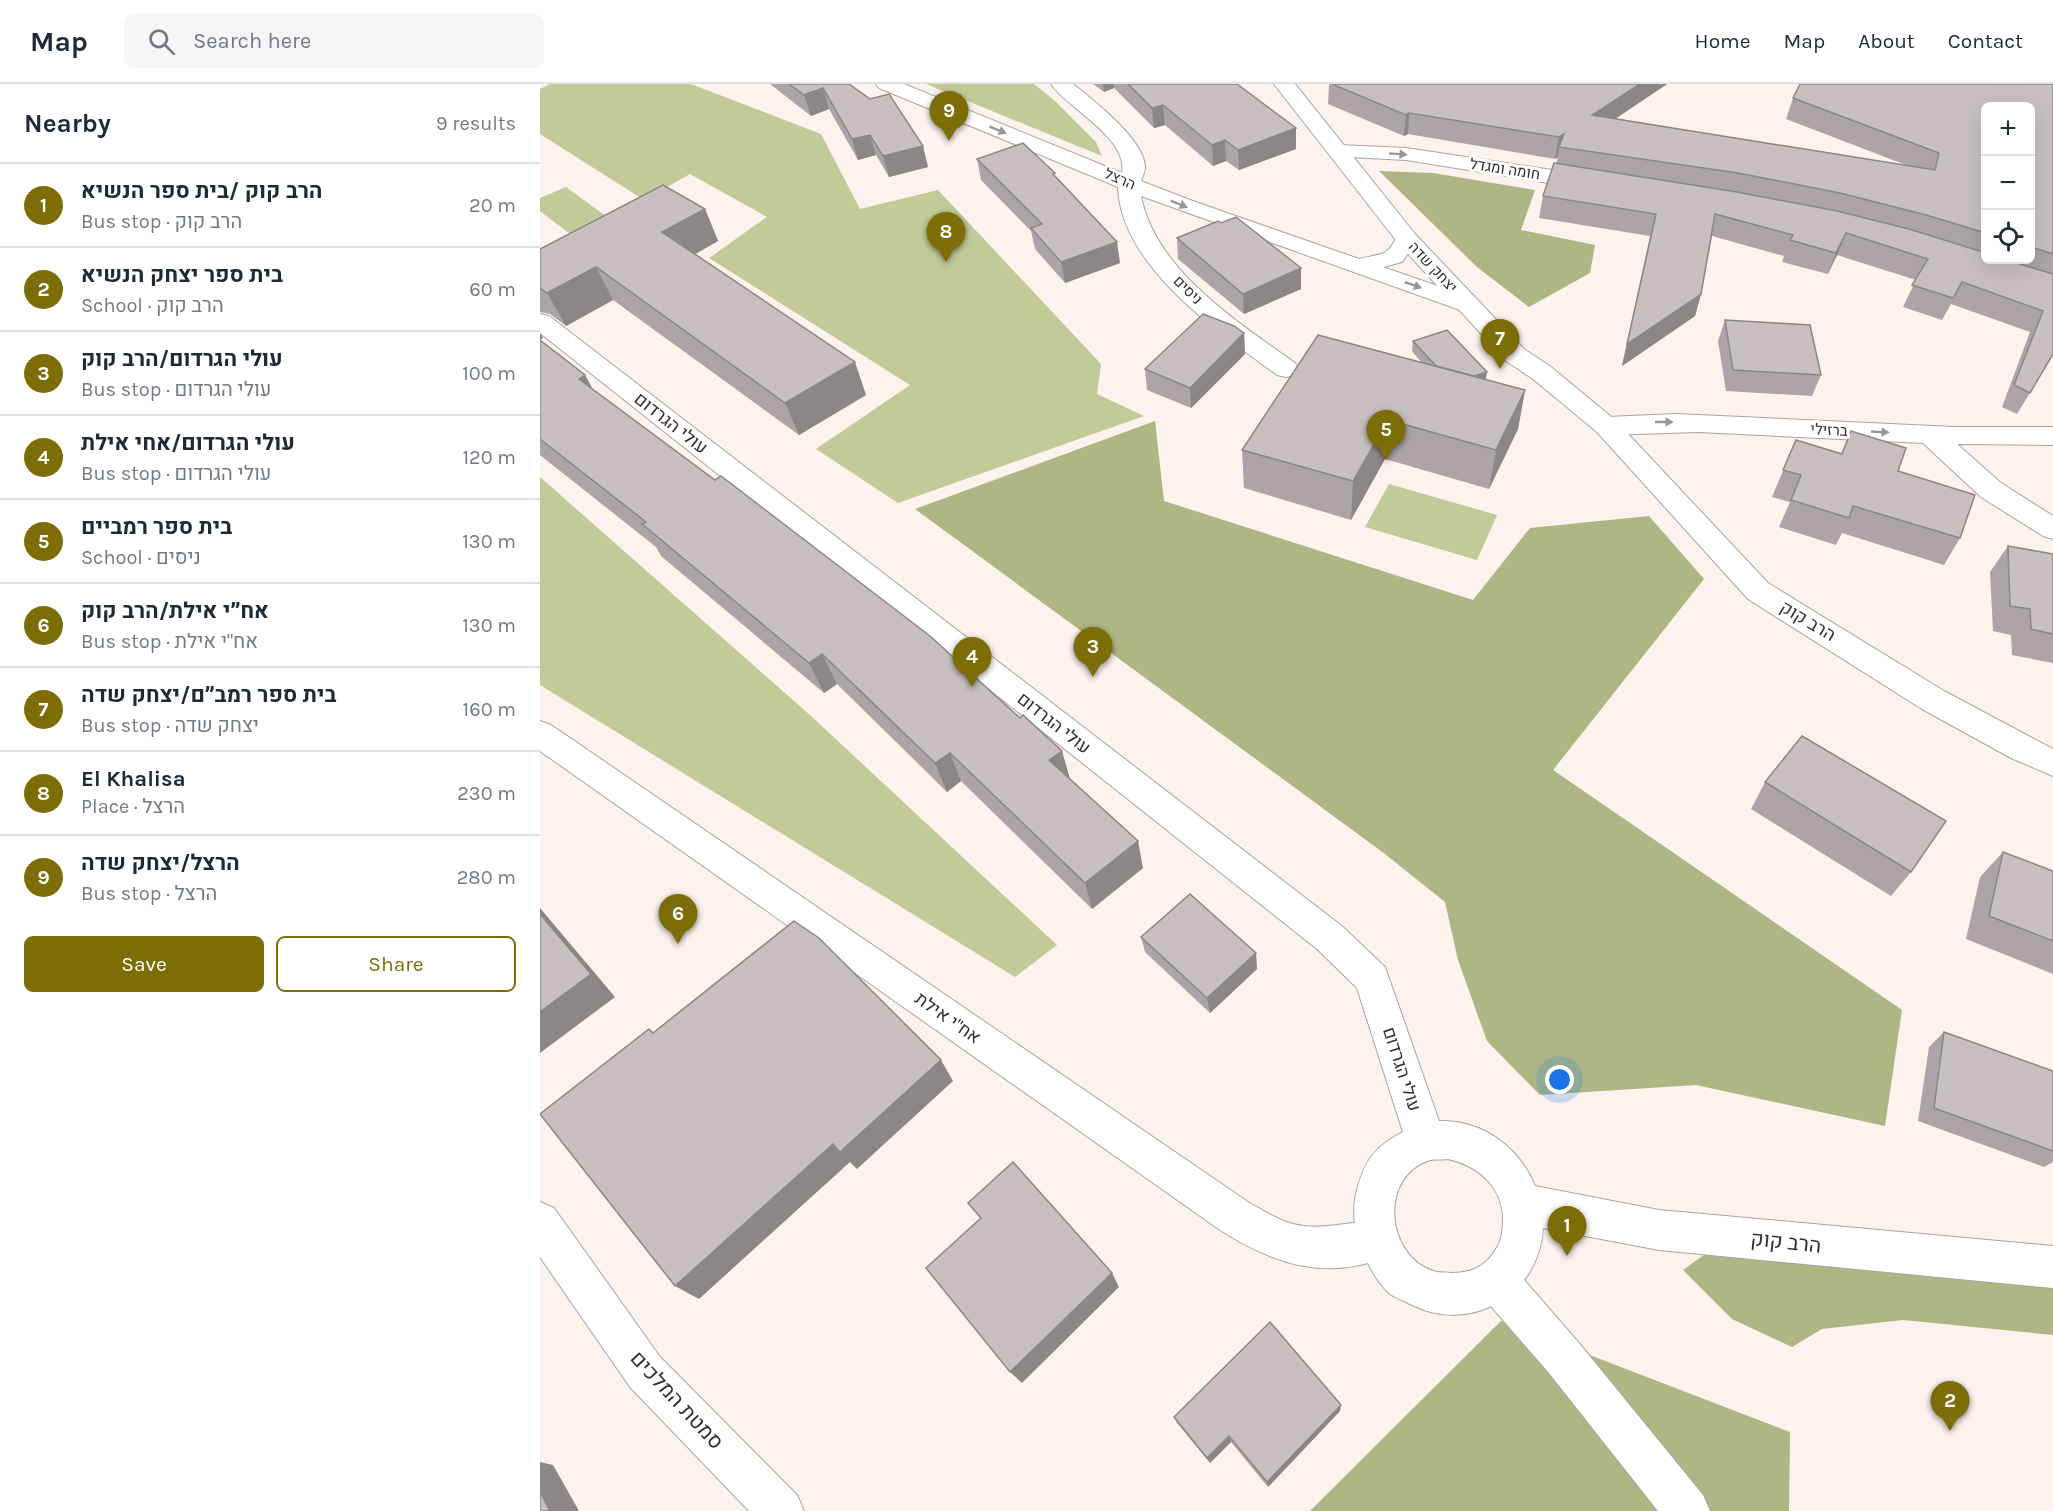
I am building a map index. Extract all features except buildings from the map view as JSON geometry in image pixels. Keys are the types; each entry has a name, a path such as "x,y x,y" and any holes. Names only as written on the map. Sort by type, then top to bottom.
{"street":[{"name":"הרצל","path":"886,84 1129,183 1272,238 1469,305"},
{"name":"ניסים","path":"1061,84 1095,112 1131,153 1134,164 1129,183 1130,196 1150,248 1186,291 1230,329 1286,369"},
{"name":"יצחק שדה","path":"1284,84 1340,151 1407,239 1515,354 1542,373 1606,426"},
{"name":"חומה ומגדל","path":"1340,151 1406,154 1614,186"},
{"path":"1358,267 1394,257 1407,239"},
{"name":"עולי הגרדום","path":"540,321 1330,938 1372,979 1426,1142"},
{"name":"ברזילי","path":"1606,426 1645,422 1704,422 1929,434 2053,436"},
{"name":"הרב קוק","path":"1606,426 1758,591 1933,700 2053,763"},
{"path":"1929,434 1991,490 2053,529"},
{"name":"אח\"י אילת","path":"540,734 1178,1178 1262,1231 1295,1245 1322,1247 1377,1241"},
{"path":"1448,1140 1470,1145 1490,1156 1507,1173 1520,1194 1522,1204 1525,1217 1523,1241 1514,1264 1497,1281 1476,1292 1452,1296 1428,1292 1405,1280 1399,1274 1388,1262 1377,1241 1372,1214 1376,1189 1387,1167 1404,1152 1426,1142 1448,1140"},
{"name":"הרב קוק","path":"1522,1204 1659,1230 2053,1267"},
{"name":"סמטת המלכים","path":"540,1222 645,1372 781,1511"},
{"path":"1497,1281 1564,1358 1687,1511"}],"green space":[{"path":"550,84 691,84 821,134 860,209 938,190 1101,364 1097,394 1144,416 898,503 816,449 910,385 709,258 767,217 690,174 644,200 540,134 540,89"},
{"path":"926,84 1034,84 1054,100 1096,142 1102,156"},
{"path":"1379,171 1433,173 1535,190 1521,230 1595,245 1590,273 1529,307 1477,267"},
{"path":"566,187 607,217 570,234 540,211 540,198"},
{"path":"1155,421 1164,501 1473,600 1530,528 1649,516 1704,579 1553,770 1902,1010 1885,1126 1696,1085 1540,1095 1487,1041 1458,960 1445,902 1385,854 915,509"},
{"path":"540,477 811,716 1057,945 1015,977 540,685"},
{"path":"1389,484 1497,515 1477,560 1365,527"},
{"path":"1733,1234 2053,1277 2053,1335 1903,1320 1822,1329 1792,1347 1732,1319 1683,1270"},
{"path":"1501,1321 1790,1432 1789,1511 1310,1511"}],"place":[{"name":"הרצל/יצחק שדה","path":"949,141"},
{"name":"El Khalisa","path":"946,262"},
{"name":"בית ספר רמב״ם/יצחק שדה","path":"1500,369"},
{"name":"בית ספר רמביים","path":"1386,460"},
{"name":"עולי הגרדום/הרב קוק","path":"1093,677"},
{"name":"עולי הגרדום/אחי אילת","path":"972,687"},
{"name":"אח״י אילת/הרב קוק","path":"678,944"},
{"name":"הרב קוק /בית ספר הנשיא","path":"1567,1256"},
{"name":"בית ספר יצחק הנשיא","path":"1950,1431"}]}
